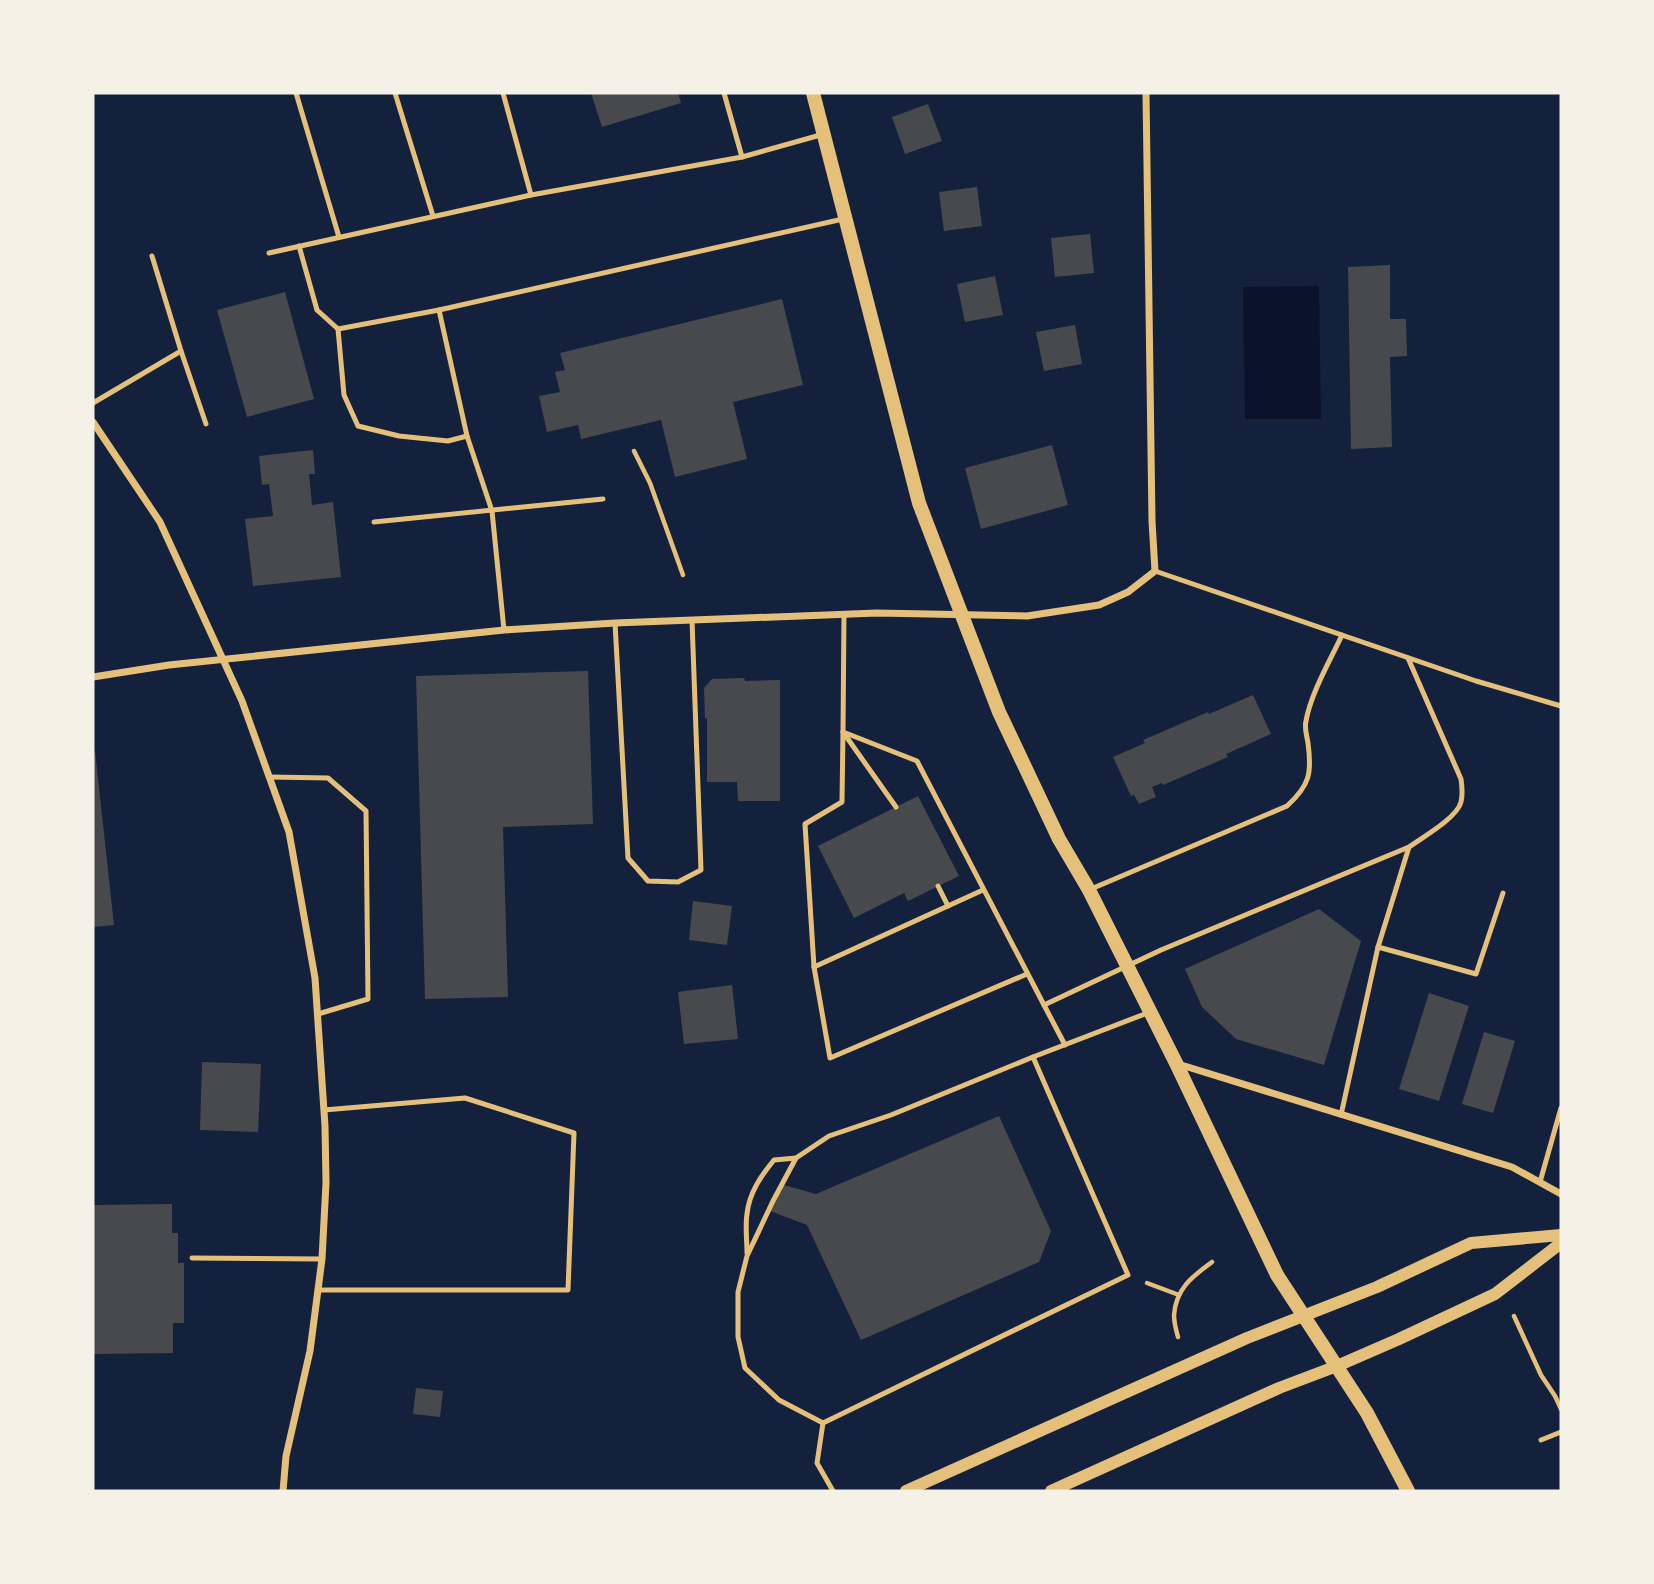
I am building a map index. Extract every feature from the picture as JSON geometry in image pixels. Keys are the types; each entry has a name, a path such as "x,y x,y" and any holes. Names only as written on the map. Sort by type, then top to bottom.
{"main road":[{"path":"813,93 919,503 999,712 1059,838 1176,1063 1277,1275 1367,1413 1408,1491"}],"street":[{"path":"93,677 169,665 504,630 844,614 1027,616 1099,605 1128,592 1155,571 1146,93"},
{"path":"93,422 160,522 242,701 289,832 315,978 326,1183 322,1259 310,1351 286,1456 283,1491"},
{"path":"1176,1063 1512,1167 1561,1194"},
{"path":"906,1491 1247,1338 1377,1287 1471,1243 1561,1236"},
{"path":"1052,1491 1279,1388 1399,1339 1495,1294 1561,1243"}],"lane":[{"path":"296,93 339,237"},
{"path":"395,93 433,216"},
{"path":"503,93 531,194"},
{"path":"724,93 742,156"},
{"path":"269,253 531,194 742,156 824,134"},
{"path":"338,329 439,310 846,218"},
{"path":"299,246 317,310 338,329 344,395 358,426 399,436 448,440 467,436"},
{"path":"152,256 206,424"},
{"path":"439,310 467,436 492,511 504,630"},
{"path":"93,403 181,351"},
{"path":"374,522 603,499"},
{"path":"1155,571 1476,681 1561,706"},
{"path":"844,614 842,802 805,824 814,967 830,1058 1027,974"},
{"path":"615,623 628,858 648,881 678,882 701,870 692,620"},
{"path":"1088,890 1287,806 1300,794 1309,776 1310,754 1305,723 1342,635"},
{"path":"1044,1005 1173,945 1409,847 1445,821 1461,805 1461,779 1408,658"},
{"path":"843,732 897,807"},
{"path":"843,732 917,761 1065,1045"},
{"path":"271,777 328,778 366,811 368,999 318,1014"},
{"path":"1341,1115 1378,947 1409,847"},
{"path":"938,886 948,906"},
{"path":"814,967 983,890"},
{"path":"1378,947 1476,974 1503,893"},
{"path":"823,1423 779,1401 745,1368 738,1337 738,1292 747,1256 796,1158 829,1136 891,1115 1150,1012"},
{"path":"823,1423 1128,1275 1033,1057"},
{"path":"319,1290 568,1290 574,1133 465,1098 324,1110"},
{"path":"1540,1182 1561,1108"},
{"path":"747,1256 746,1215 751,1195 774,1160 796,1158"},
{"path":"192,1258 322,1259"},
{"path":"823,1423 817,1463 833,1491"},
{"path":"1541,1440 1561,1432"}],"path":[{"path":"634,451 650,483 683,575"},
{"path":"1178,1338 1174,1315 1179,1294 1187,1280 1212,1262"},
{"path":"1128,1275 1179,1294"},
{"path":"1514,1315 1541,1375 1556,1396 1561,1409"}],"water":[{"path":"1319,286 1321,419 1245,419 1243,287"}],"building":[{"path":"591,93 678,93 681,103 602,127"},
{"path":"928,104 942,141 905,154 892,117"},
{"path":"977,187 982,226 944,231 939,192"},
{"path":"1090,234 1094,273 1055,277 1051,238"},
{"path":"1390,265 1390,319 1406,319 1407,356 1390,357 1392,447 1351,449 1348,267"},
{"path":"995,276 1003,315 965,322 957,284"},
{"path":"285,292 314,399 247,417 217,310"},
{"path":"782,299 803,385 733,402 747,459 675,477 661,420 581,439 578,425 547,432 539,396 560,392 555,372 565,370 560,353"},
{"path":"1075,325 1082,364 1044,371 1036,332"},
{"path":"1052,445 1068,505 981,529 965,468"},
{"path":"313,450 315,474 309,474 312,505 333,502 341,577 253,586 245,519 273,516 269,484 262,485 259,456"},
{"path":"588,671 593,824 503,827 508,997 425,999 416,676"},
{"path":"744,678 745,681 780,680 780,801 738,801 737,782 707,782 704,688 712,679"},
{"path":"1253,695 1271,734 1226,754 1228,757 1163,785 1162,783 1152,787 1156,797 1139,804 1134,795 1131,796 1113,757 1145,743 1143,740"},
{"path":"93,751 114,925 93,927"},
{"path":"918,796 959,876 908,901 904,893 854,918 818,846"},
{"path":"693,901 732,906 727,945 689,940"},
{"path":"1319,909 1361,941 1324,1065 1236,1039 1202,1007 1185,969"},
{"path":"732,985 738,1039 684,1044 678,992"},
{"path":"1429,993 1469,1006 1439,1101 1399,1089"},
{"path":"1484,1032 1515,1041 1493,1113 1462,1104"},
{"path":"202,1062 261,1064 258,1132 200,1130"},
{"path":"999,1116 1051,1231 1039,1262 861,1340 807,1225 770,1211 780,1184 816,1194"},
{"path":"172,1204 172,1233 178,1233 178,1263 184,1263 184,1323 173,1323 173,1353 93,1354 93,1205"},
{"path":"416,1388 443,1391 440,1417 413,1414"}]}
